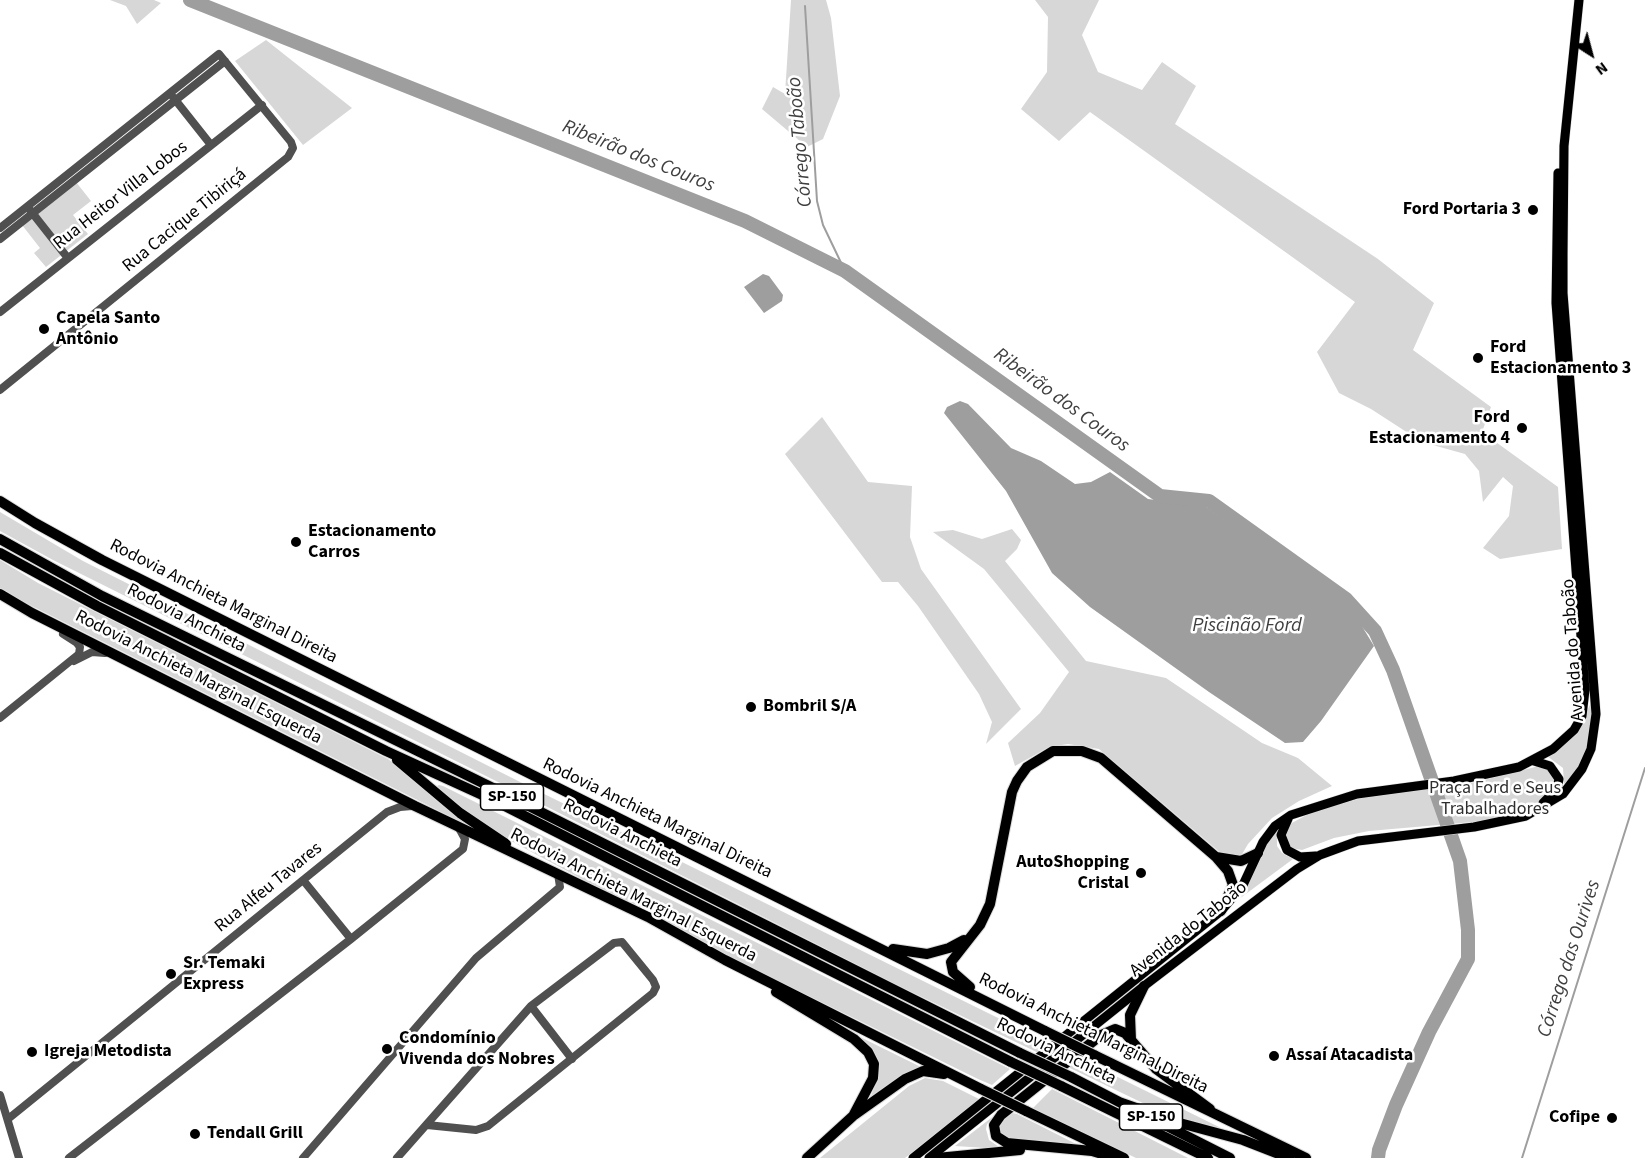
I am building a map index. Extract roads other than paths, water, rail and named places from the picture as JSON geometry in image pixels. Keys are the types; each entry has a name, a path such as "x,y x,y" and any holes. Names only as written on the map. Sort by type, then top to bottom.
{"highway":[{"name":"Rodovia Anchieta Marginal Direita","path":"0,501 35,524 102,560 1045,1031 1306,1158"},
{"name":"Rodovia Anchieta","path":"0,539 102,596 497,790 1230,1158"},
{"name":"Rodovia Anchieta","path":"0,553 97,606 386,750 491,799 1011,1062 1208,1158"},
{"name":"Rodovia Anchieta Marginal Esquerda","path":"0,594 32,613 415,806 648,918 725,960 1124,1158"},
{"path":"386,750 460,813 536,864"},
{"path":"1013,1015 967,985 953,972 951,967 954,956 984,918 992,898 1012,792 1027,767 1053,752 1082,751 1101,758 1216,857 1231,877 1233,885 1221,911"},
{"path":"1216,857 1241,861 1258,853"},
{"path":"876,945 916,955 927,954 949,948 972,935"},
{"path":"725,960 865,1048 872,1058 874,1073 871,1086 853,1116"},
{"path":"1131,1040 1130,1015 1144,986"},
{"path":"1115,1158 1092,1151 1035,1148 1007,1143 998,1139 994,1129 997,1118 1105,1032 1118,1030 1131,1040 1156,1070 1209,1109"},
{"path":"807,1158 853,1116 897,1084 918,1073 932,1071 962,1079"},
{"path":"1119,1102 1176,1122 1243,1140 1289,1158"},
{"path":"937,1158 1035,1148"}],"main road":[{"name":"Avenida do Taboão","path":"913,1158 1221,911 1243,885 1258,853 1275,826 1291,815 1357,794 1454,781 1518,767 1534,760 1567,738 1582,716 1585,704 1556,291 1559,143 1574,0"},
{"name":"Avenida do Taboão","path":"929,1158 1274,884 1320,855 1358,842 1506,822 1535,812 1557,789 1582,769 1591,749 1596,722 1563,293 1564,146 1579,0"},
{"path":"1534,760 1554,769 1564,785"},
{"path":"1291,815 1281,835 1287,850 1300,857 1320,855"}],"street":[{"name":"Rua Cacique Tibiriçá","path":"0,390 288,157 292,148 291,142 222,58 172,97"},
{"path":"0,239 30,210 172,97 211,145"},
{"name":"Rua Heitor Villa Lobos","path":"0,312 262,105"},
{"path":"30,210 67,257"},
{"path":"0,228 30,210"},
{"path":"32,613 77,643 80,650 70,663"},
{"path":"0,718 70,663 95,651 124,659"},
{"name":"Rua Alfeu Tavares","path":"8,1119 387,812 400,807 415,806"},
{"path":"69,1158 463,849 465,838 458,826"},
{"path":"303,1158 476,958 560,887 558,874"},
{"path":"303,880 351,939"},
{"path":"399,1156 531,1006 614,943 620,940 624,943 655,985 653,993 483,1129 427,1125"},
{"path":"531,1006 572,1059"},
{"path":"0,1095 19,1158"}],"water":[{"path":"763,274 769,276 783,295 782,301 764,313 744,287"},
{"name":"Piscinão Ford","path":"960,401 968,404 1011,448 1041,461 1075,484 1091,482 1110,472 1148,499 1206,507 1337,598 1360,623 1374,646 1321,721 1303,742 1285,743 1209,692 1090,607 1052,573 1006,491 944,413 947,407"}],"waterway":[{"name":"Ribeirão dos Couros","path":"190,0 745,221 845,271 1160,496 1209,501 1346,599 1375,631 1393,670 1460,861 1468,930 1468,959 1429,1032 1396,1105 1378,1158"},
{"name":"Córrego Taboão","path":"805,6 817,201 823,225 845,271"},
{"name":"Córrego das Ourives","path":"1522,1158 1645,768"}],"place":[{"name":"Ford Portaria 3","path":"1533,210"},
{"name":"Capela Santo Antônio","path":"44,329"},
{"name":"Ford Estacionamento 3","path":"1478,358"},
{"name":"Ford Estacionamento 4","path":"1522,428"},
{"name":"Estacionamento Carros","path":"296,542"},
{"name":"Bombril S/A","path":"751,707"},
{"name":"AutoShopping Cristal","path":"1141,873"},
{"name":"Sr. Temaki Express","path":"171,974"},
{"name":"Condomínio Vivenda dos Nobres","path":"387,1049"},
{"name":"Igreja Metodista","path":"32,1052"},
{"name":"Assaí Atacadista","path":"1274,1056"},
{"name":"Cofipe","path":"1612,1118"},
{"name":"Tendall Grill","path":"195,1134"}],"park label":[{"name":"Praça Ford e Seus Trabalhadores","path":"1495,799"}]}
